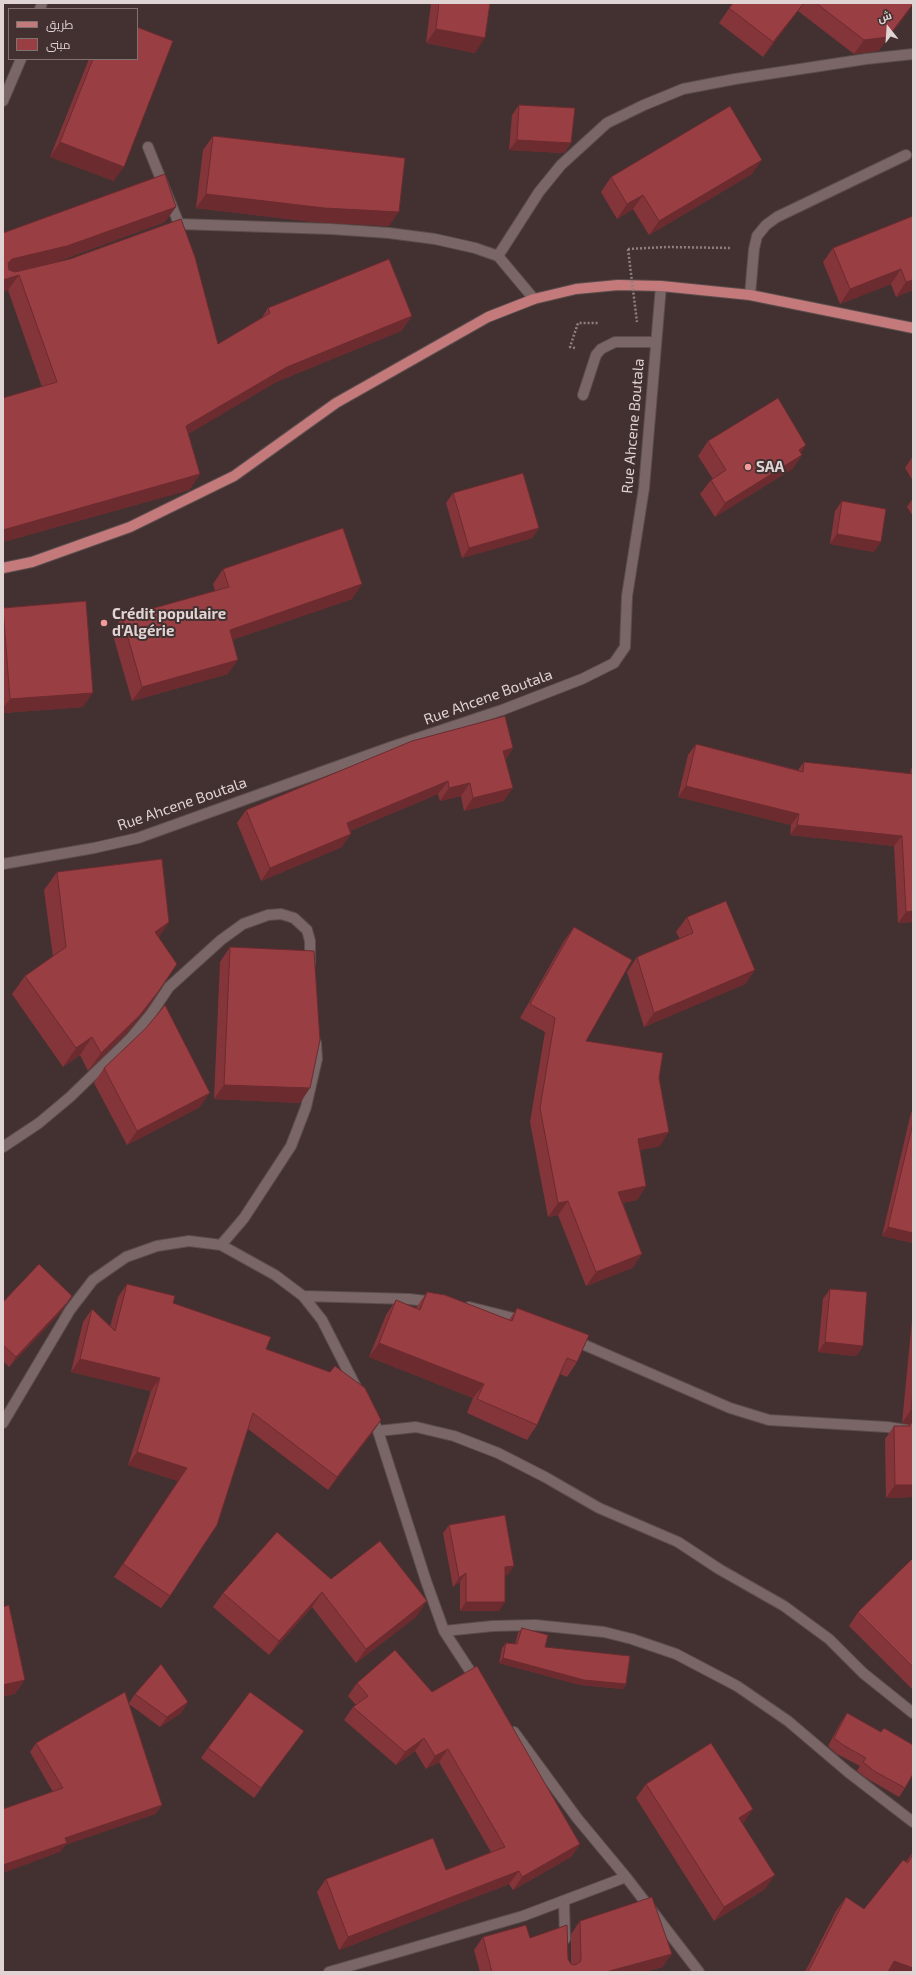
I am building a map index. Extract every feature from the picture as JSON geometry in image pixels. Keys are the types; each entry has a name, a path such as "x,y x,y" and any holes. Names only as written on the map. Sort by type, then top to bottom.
{"main road":[{"path":"3,568 32,562 130,527 234,476 336,404 488,317 534,299 576,289 611,285 661,286 750,295 913,328"}],"street":[{"path":"498,256 538,192 562,165 607,123 644,105 683,89 858,60 913,54"},
{"path":"3,101 21,60"},
{"path":"148,147 176,225 331,229 389,233 435,239 475,248 498,256 534,299"},
{"path":"750,295 754,249 757,236 766,225 777,217 906,155"},
{"name":"Rue Ahcene Boutala","path":"3,864 94,848 138,838 391,747 502,710 582,679 614,663 625,647 627,596 644,488 661,286"},
{"path":"583,395 596,355 601,349 615,342 656,342"},
{"path":"3,1147 39,1123 70,1098 132,1038 151,1014 169,987 221,940 243,924 268,914 281,914 294,918 307,930 310,941 310,976"},
{"path":"221,1245 244,1218 291,1146 306,1107 317,1059 315,1036"},
{"path":"3,1423 70,1310 94,1280 126,1257 157,1246 189,1241 221,1245 275,1275 303,1296 322,1320 378,1431 426,1581 444,1631 480,1686"},
{"path":"303,1296 409,1299 447,1304"},
{"path":"462,1306 478,1308 532,1324"},
{"path":"567,1337 730,1408 769,1420 887,1427 913,1431"},
{"path":"378,1431 416,1427 454,1436 498,1454 539,1474 599,1508 678,1542 719,1569 791,1610 829,1639 863,1673 913,1713"},
{"path":"444,1631 493,1626 535,1625 604,1632 632,1639 676,1654 737,1686 788,1721 848,1772 913,1822"},
{"path":"507,1723 577,1818 626,1877 699,1972"},
{"path":"329,1972 523,1916 564,1902 626,1877"},
{"path":"564,1902 565,1948"}],"path":[{"path":"637,322 628,248 667,247 754,249"}],"building":[{"path":"439,3 490,3 485,38 436,29"},
{"path":"733,3 804,3 773,42 729,8"},
{"path":"816,3 913,4 888,37 864,40"},
{"path":"138,27 173,41 124,167 60,142 93,60 138,60"},
{"path":"519,105 575,108 571,143 517,140"},
{"path":"730,106 762,160 659,221 643,195 627,204 611,177"},
{"path":"213,136 405,158 399,212 324,208 206,194"},
{"path":"165,174 176,207 67,246 12,259 8,263 9,270 15,272 70,259 181,219 195,257 218,344 270,313 268,308 389,259 412,316 287,367 186,426 200,474 3,530 3,398 57,382 19,275 3,280 3,233"},
{"path":"913,216 913,280 906,282 901,269 850,289 833,248"},
{"name":"SAA","path":"778,398 806,445 799,450 802,455 725,503 711,480 726,470 708,441"},
{"path":"523,473 539,528 469,548 453,493"},
{"path":"842,501 886,509 881,542 837,534"},
{"path":"343,528 362,584 230,630 238,660 142,687 122,617 229,587 223,569"},
{"path":"86,601 93,693 10,699 3,608"},
{"path":"505,716 513,748 503,751 513,788 473,798 470,783 449,788 448,781 347,823 351,834 270,868 246,810 412,741"},
{"path":"696,744 803,772 804,762 913,774 913,911 906,912 902,836 797,825 799,814 686,786"},
{"path":"162,859 169,922 155,932 177,964 139,1016 101,1053 92,1037 76,1048 25,976 66,947 57,872"},
{"path":"726,901 755,970 654,1013 637,957 693,933 687,917"},
{"path":"574,927 632,960 586,1041 663,1053 659,1078 669,1132 638,1139 646,1186 618,1192 642,1254 596,1272 568,1201 558,1203 540,1108 555,1018 530,1004"},
{"path":"230,947 314,951 320,1040 310,1088 224,1085"},
{"path":"165,1005 210,1093 137,1131 104,1068 146,1028"},
{"path":"913,1123 913,1233 888,1227"},
{"path":"39,1264 72,1296 16,1357 3,1345 3,1302"},
{"path":"127,1284 175,1296 173,1303 271,1337 266,1349 330,1372 335,1366 365,1388 381,1420 337,1477 253,1413 217,1525 170,1596 123,1564 187,1468 137,1452 160,1378 80,1359 92,1309 115,1331"},
{"path":"830,1289 867,1292 863,1346 825,1342"},
{"path":"427,1292 445,1295 512,1321 517,1308 589,1335 577,1362 567,1358 537,1425 477,1399 484,1384 379,1343 396,1300 420,1310"},
{"path":"913,1392 913,1410 911,1410"},
{"path":"910,1423 913,1423 913,1485 895,1485 894,1426 910,1426"},
{"path":"505,1515 514,1566 505,1567 505,1602 466,1602 466,1573 459,1578 449,1525"},
{"path":"277,1532 331,1579 380,1541 427,1601 366,1649 322,1592 279,1641 223,1593"},
{"path":"913,1558 913,1667 858,1612"},
{"path":"9,1605 25,1680 3,1685 3,1607"},
{"path":"522,1628 548,1635 545,1647 630,1656 626,1684 584,1680 503,1658 506,1643 517,1644"},
{"path":"395,1650 432,1692 477,1666 580,1844 522,1877 519,1871 348,1937 326,1879 433,1838 446,1870 505,1847 448,1749 435,1756 424,1738 405,1752 353,1707 368,1696 357,1683"},
{"path":"161,1664 188,1702 167,1717 135,1694"},
{"path":"125,1692 162,1805 65,1838 67,1843 3,1865 3,1809 63,1788 36,1743"},
{"path":"250,1692 304,1731 261,1788 208,1748"},
{"path":"847,1713 881,1732 884,1728 913,1745 913,1774 905,1788 874,1771 863,1762 866,1758 834,1738"},
{"path":"711,1743 753,1809 739,1818 775,1875 724,1907 646,1784"},
{"path":"913,1854 913,1968 894,1961 888,1972 808,1972 846,1897 864,1909 903,1860 908,1863"},
{"path":"652,1897 672,1954 606,1972 492,1972 483,1937 526,1925 530,1938 567,1925 568,1959 571,1964 575,1965 580,1962 581,1959 580,1921"}],"place":[{"name":"SAA","path":"748,467"},
{"name":"Crédit populaire d'Algérie","path":"104,623"}]}
